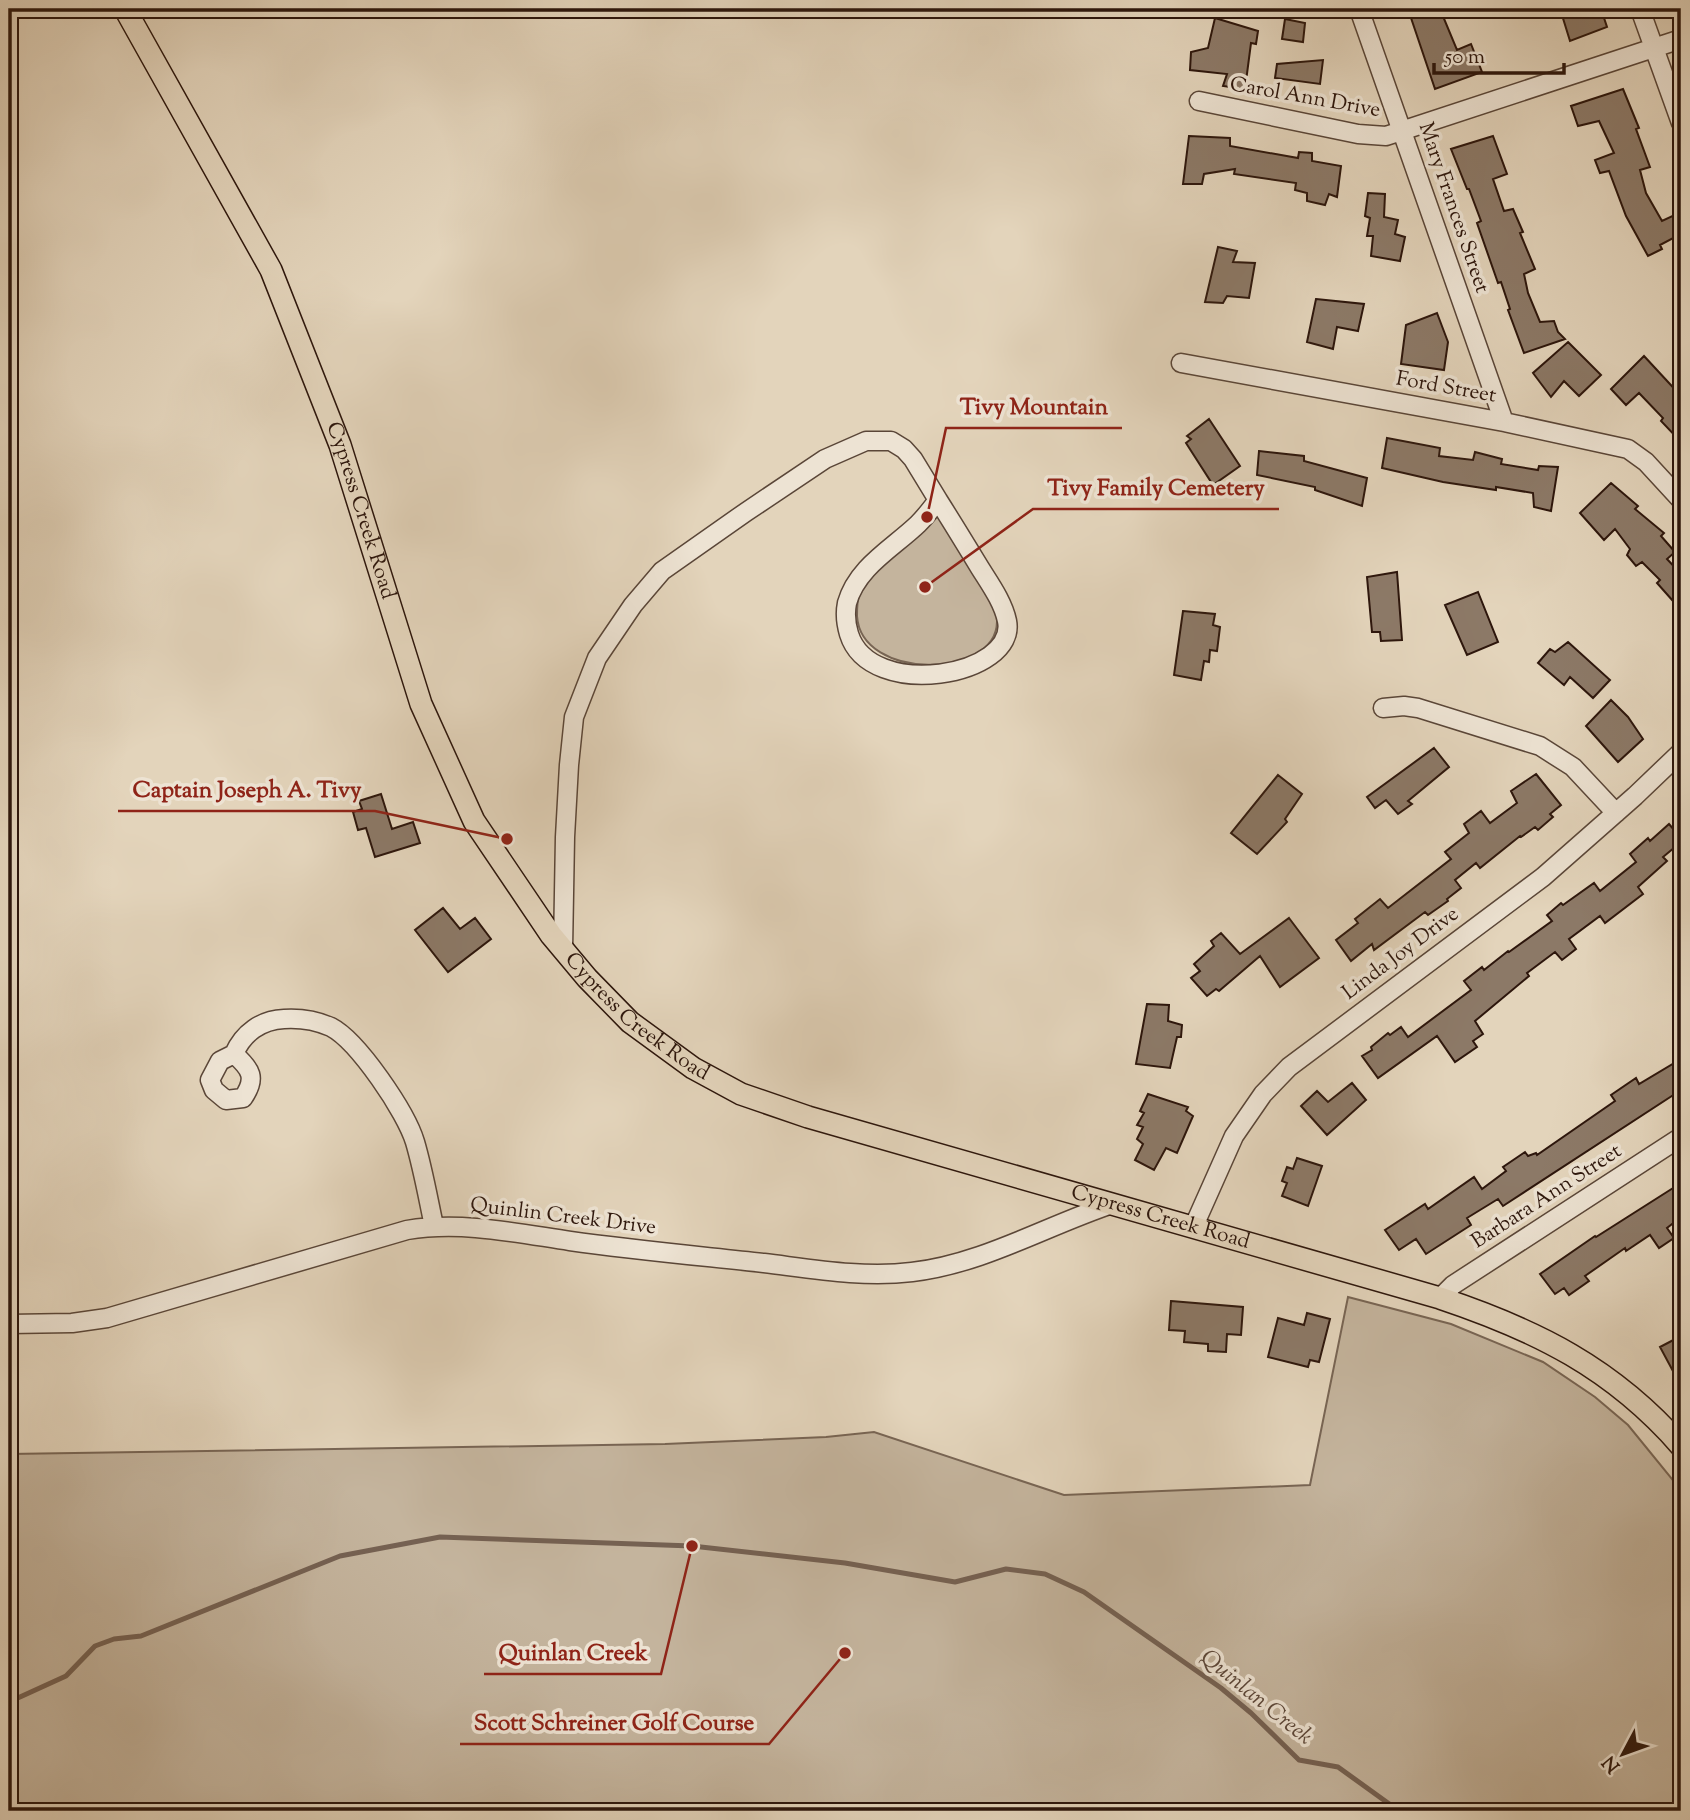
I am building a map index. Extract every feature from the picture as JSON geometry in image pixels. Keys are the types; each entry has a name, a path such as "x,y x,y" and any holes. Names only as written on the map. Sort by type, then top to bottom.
{"main road":[{"name":"Cypress Creek Road","path":"125,9 271,270 340,445 421,704 474,821 520,892 562,949 630,1022 693,1068 741,1094 1112,1205 1440,1298 1496,1317 1613,1380 1644,1406 1680,1443"}],"street":[{"name":"Mary Frances Street","path":"1359,9 1504,422"},
{"path":"1640,9 1681,123"},
{"name":"Carol Ann Drive","path":"1199,101 1358,134 1386,136 1681,39"},
{"name":"Ford Street","path":"1181,363 1504,422 1628,449 1646,462 1681,500"},
{"path":"562,949 565,836 574,717 597,658 633,605 663,571 825,459 866,442 891,441 913,459 995,592 1007,621 1007,636 998,649 984,660 965,668 945,673 915,675 889,671 858,653 846,624 847,604 855,584 867,568 919,523 938,500"},
{"path":"1383,708 1418,708 1540,746 1573,767 1616,813"},
{"name":"Linda Joy Drive","path":"1194,1228 1234,1136 1263,1094 1289,1068 1542,877 1681,752"},
{"path":"234,1054 238,1044 252,1029 275,1019 304,1018 332,1028 355,1047 398,1104 415,1140 434,1226"},
{"name":"Barbara Ann Street","path":"1440,1298 1453,1285 1681,1136"},
{"name":"Quinlin Creek Drive","path":"9,1324 72,1323 107,1318 407,1230 434,1226 471,1227 588,1244 864,1274 912,1272 957,1264 1074,1217 1112,1205"}],"shaded area":[{"path":"938,510 983,580 991,596 997,622 991,641 975,654 953,662 928,665 903,661 880,652 864,637 857,616 858,597 872,572 882,561"},
{"path":"1348,1297 1451,1324 1543,1362 1595,1397 1628,1425 1681,1490 1681,1811 9,1811 9,1454 665,1444 826,1437 874,1432 1064,1495 1310,1485"}],"building":[{"path":"1408,9 1440,9 1457,50 1471,44 1482,72 1435,89"},
{"path":"1577,9 1601,9 1607,27 1570,41 1562,15"},
{"path":"1215,18 1258,31 1256,44 1251,43 1245,89 1223,86 1227,74 1190,70 1191,52 1208,48"},
{"path":"1285,19 1305,23 1303,42 1282,39"},
{"path":"1323,60 1320,84 1275,78 1277,64"},
{"path":"1623,89 1639,128 1636,129 1650,167 1640,170 1646,193 1662,221 1681,212 1681,234 1660,245 1662,249 1648,256 1626,216 1609,171 1600,173 1595,160 1614,153 1599,121 1578,126 1571,106"},
{"path":"1189,136 1230,138 1230,146 1298,158 1299,152 1312,153 1312,161 1341,166 1337,197 1329,194 1325,205 1307,201 1307,193 1295,190 1296,183 1234,174 1235,169 1204,174 1202,184 1183,184"},
{"path":"1493,136 1507,174 1493,179 1504,211 1513,209 1535,269 1524,274 1528,293 1540,322 1554,321 1558,332 1565,339 1524,353 1501,282 1498,283 1477,223 1481,221 1451,149"},
{"path":"1368,193 1385,194 1384,217 1398,220 1395,234 1405,237 1400,261 1371,256 1373,236 1367,236 1370,218 1365,216"},
{"path":"1218,247 1237,251 1233,262 1255,263 1249,298 1227,296 1223,303 1205,302"},
{"path":"1316,299 1364,304 1358,331 1337,327 1333,349 1307,342"},
{"path":"1437,313 1448,342 1444,370 1401,364 1406,325"},
{"path":"1568,342 1601,375 1579,396 1564,381 1551,397 1533,373"},
{"path":"1644,356 1681,396 1681,442 1639,393 1626,405 1611,389"},
{"path":"1209,419 1240,466 1213,485 1186,443 1191,439 1187,436"},
{"path":"1387,438 1440,448 1439,456 1473,460 1475,452 1502,459 1501,464 1538,470 1539,466 1558,467 1551,511 1534,507 1533,493 1443,482 1382,468"},
{"path":"1259,451 1304,456 1304,461 1367,478 1362,506 1315,490 1315,487 1257,475"},
{"path":"1611,483 1638,506 1635,509 1664,533 1661,536 1675,552 1667,559 1681,574 1681,610 1657,583 1660,580 1642,562 1636,566 1627,555 1630,549 1615,529 1604,540 1580,513"},
{"path":"1397,572 1402,640 1381,641 1380,632 1372,632 1367,577"},
{"path":"1478,592 1498,642 1467,655 1445,605"},
{"path":"1183,611 1215,614 1213,625 1220,627 1217,651 1210,650 1209,662 1204,661 1201,680 1174,675"},
{"path":"1568,642 1610,680 1593,698 1570,677 1564,685 1538,663 1550,649 1555,652"},
{"path":"1611,700 1628,717 1643,739 1618,762 1586,726"},
{"path":"1434,748 1449,767 1408,801 1412,804 1398,814 1386,800 1375,808 1367,797"},
{"path":"1536,774 1561,805 1550,814 1553,817 1538,830 1535,827 1520,836 1480,868 1476,863 1455,880 1461,888 1447,899 1448,901 1428,915 1425,912 1374,950 1372,944 1351,961 1336,940 1358,923 1355,919 1380,899 1388,908 1451,859 1445,852 1469,833 1464,824 1481,811 1490,823 1517,803 1511,791"},
{"path":"1278,775 1302,794 1285,819 1287,822 1257,854 1231,833"},
{"path":"381,794 392,829 413,822 420,843 375,857 366,828 358,830 353,812 362,809 359,801"},
{"path":"1669,824 1681,838 1681,842 1663,857 1667,861 1638,887 1643,894 1605,923 1600,916 1569,939 1576,949 1562,960 1555,952 1527,973 1529,976 1475,1021 1483,1034 1473,1041 1477,1047 1455,1062 1437,1036 1378,1078 1362,1056 1372,1050 1371,1047 1388,1033 1390,1035 1401,1027 1408,1037 1471,990 1464,981 1482,967 1484,970 1552,921 1547,915 1561,903 1563,905 1594,883 1600,891 1636,862 1630,854"},
{"path":"443,908 460,929 475,918 491,939 448,972 415,930"},
{"path":"1289,918 1319,958 1280,987 1260,956 1219,991 1216,989 1207,996 1191,978 1200,971 1194,964 1214,946 1211,941 1221,933 1240,954"},
{"path":"1147,1004 1169,1005 1168,1021 1182,1025 1181,1037 1177,1037 1170,1068 1136,1064"},
{"path":"1681,1059 1681,1090 1503,1206 1498,1199 1467,1218 1471,1225 1426,1254 1416,1239 1399,1250 1385,1230 1425,1204 1428,1209 1474,1177 1482,1189 1506,1171 1503,1167 1525,1152 1528,1156 1537,1155 1615,1101 1611,1095 1636,1078 1639,1084"},
{"path":"1352,1083 1366,1100 1327,1135 1301,1106 1317,1091 1328,1102"},
{"path":"1148,1094 1188,1107 1186,1111 1193,1116 1177,1153 1166,1148 1154,1170 1135,1160 1143,1144 1137,1139 1143,1127 1137,1125 1144,1113 1140,1111"},
{"path":"1297,1158 1322,1166 1308,1206 1282,1196 1287,1183 1282,1181 1287,1167 1293,1169"},
{"path":"1681,1183 1681,1217 1667,1228 1674,1238 1659,1248 1650,1235 1626,1251 1625,1248 1585,1276 1589,1281 1569,1295 1564,1288 1555,1294 1540,1274 1595,1236"},
{"path":"1171,1301 1243,1307 1241,1335 1227,1334 1226,1352 1208,1351 1208,1344 1184,1342 1185,1331 1169,1330"},
{"path":"1307,1313 1330,1319 1319,1362 1310,1360 1308,1367 1268,1357 1278,1318 1304,1325"},
{"path":"1681,1336 1681,1386 1660,1347"}],"waterway":[{"name":"Quinlan Creek","path":"9,1702 66,1676 95,1646 114,1639 141,1636 340,1556 440,1537 692,1546 845,1563 955,1582 1006,1569 1045,1574 1084,1592 1221,1688 1299,1760 1338,1767 1399,1811"}],"place":[{"name":"Tivy Mountain","path":"927,517"},
{"name":"Tivy Family Cemetery","path":"925,587"},
{"name":"Captain Joseph A. Tivy","path":"507,839"},
{"name":"Quinlan Creek","path":"692,1546"},
{"name":"Scott Schreiner Golf Course","path":"845,1653"}]}
